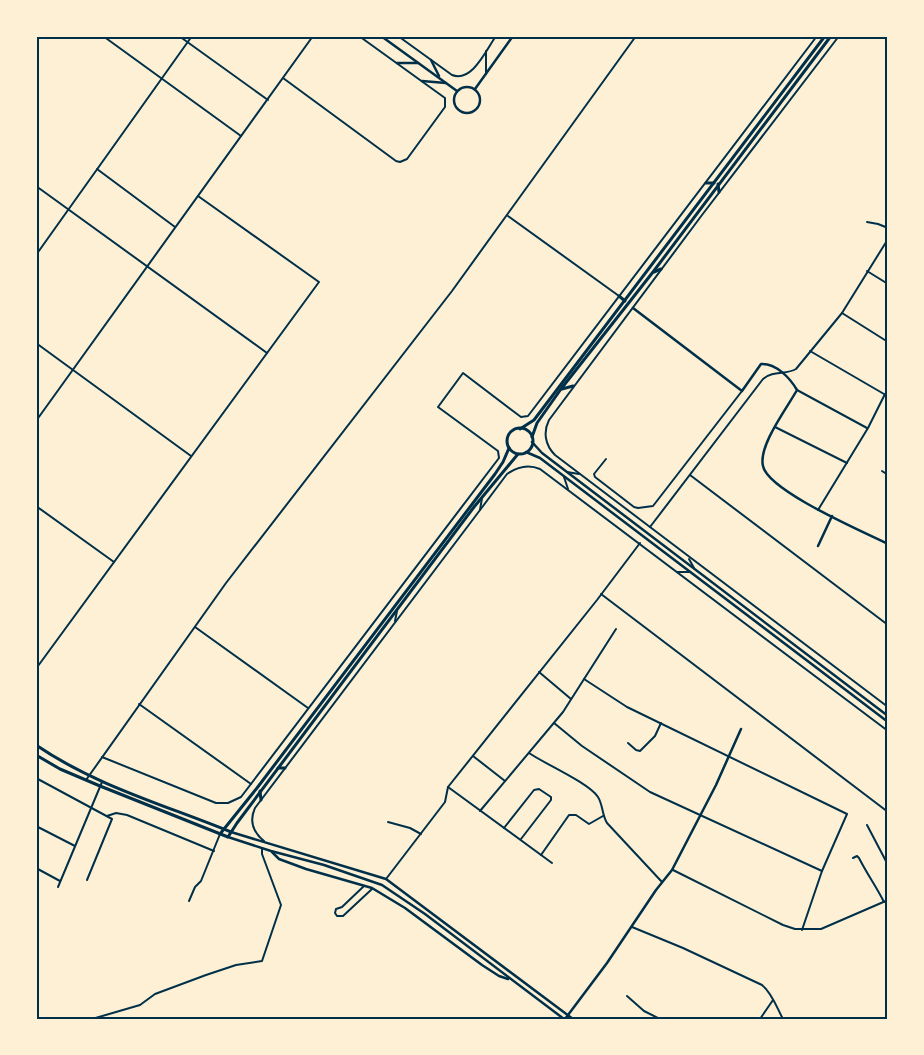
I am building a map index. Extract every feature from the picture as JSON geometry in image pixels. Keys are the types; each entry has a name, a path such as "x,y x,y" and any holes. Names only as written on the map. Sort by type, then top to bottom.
{"main road":[{"path":"381,36 457,91"},
{"path":"474,89 513,36"},
{"path":"228,837 260,791 483,495 518,454 526,452 532,446 537,423 561,389 653,272 716,183 825,36"},
{"path":"518,454 509,448 507,442 509,434 534,420 831,36"},
{"path":"431,60 439,77"},
{"path":"397,64 419,63"},
{"path":"422,81 447,83"},
{"path":"465,87 474,89 479,95 480,104 470,112 462,111 456,106 454,98 457,91 465,87"},
{"path":"706,183 716,183"},
{"path":"716,183 719,192"},
{"path":"653,272 661,269"},
{"path":"619,296 625,300"},
{"path":"633,308 742,391 761,364 768,364 790,378 797,390 767,443 763,466 771,479 818,510 888,544"},
{"path":"561,389 573,386"},
{"path":"520,429 527,431 542,453 888,716"},
{"path":"220,834 257,788 499,468 509,448"},
{"path":"526,452 540,458 888,722"},
{"path":"818,546 832,516"},
{"path":"36,755 60,769 220,834 271,851 324,865 382,885 425,914 564,1019 607,963 672,870 730,755 741,729"},
{"path":"36,745 50,755 89,776 198,820 268,844 386,879 573,1019"},
{"path":"278,768 285,768"},
{"path":"260,791 261,800"},
{"path":"271,851 279,858 306,869 372,888 405,908 482,965 499,976 512,980"}],"street":[{"path":"103,36 241,136"},
{"path":"178,36 268,100"},
{"path":"36,255 192,36"},
{"path":"36,421 313,36"},
{"path":"283,78 396,161 400,162 408,159 446,105 445,98 359,36"},
{"path":"398,36 452,75 458,77 464,76 472,70 496,36"},
{"path":"86,780 226,583 452,291 508,216 636,36"},
{"path":"102,757 216,803 228,803 239,799 252,785 308,708 312,706 498,458 498,451 438,407 463,373 521,417 528,416 817,36"},
{"path":"839,36 573,386 546,425 545,436 552,452 888,707"},
{"path":"486,51 486,74"},
{"path":"97,169 175,227"},
{"path":"36,186 267,353"},
{"path":"37,666 318,282 198,196"},
{"path":"508,216 619,296"},
{"path":"867,222 888,228"},
{"path":"650,527 763,379 768,375 796,369 842,313 888,239"},
{"path":"867,271 888,284"},
{"path":"842,313 888,342"},
{"path":"36,343 192,456"},
{"path":"810,351 886,394 868,428 818,510"},
{"path":"797,390 868,428"},
{"path":"606,459 594,474 595,477 638,508 653,506 742,391"},
{"path":"776,427 847,463"},
{"path":"268,844 258,836 252,822 252,814 261,800 507,474 523,466 540,468 888,731"},
{"path":"882,471 888,475"},
{"path":"567,472 580,474"},
{"path":"690,475 888,624"},
{"path":"564,477 569,490"},
{"path":"480,510 483,495"},
{"path":"36,506 114,562"},
{"path":"386,879 445,802 448,787 640,543"},
{"path":"688,557 694,568"},
{"path":"677,572 690,572"},
{"path":"601,594 888,812"},
{"path":"395,623 397,611"},
{"path":"195,627 308,708"},
{"path":"480,812 554,723 616,629"},
{"path":"539,672 571,699"},
{"path":"584,679 617,701 847,814 822,871 802,930"},
{"path":"139,704 252,785"},
{"path":"554,723 582,746 665,800 822,871"},
{"path":"628,743 636,750 640,750 652,740 661,723"},
{"path":"529,752 597,795 600,800 603,816 612,829 662,882"},
{"path":"472,756 505,781"},
{"path":"36,778 112,819 87,880"},
{"path":"58,887 102,782"},
{"path":"448,787 552,863"},
{"path":"504,828 535,789 539,789 551,797 550,801 520,840"},
{"path":"107,816 116,813 127,815 214,851"},
{"path":"541,855 569,816 576,815 589,824 603,816"},
{"path":"388,822 410,828 421,834"},
{"path":"867,824 888,865"},
{"path":"36,826 75,846"},
{"path":"189,901 195,887 201,881 220,834"},
{"path":"92,1019 140,1005 155,994 206,975 236,965 262,961 281,905 262,854 262,848"},
{"path":"853,858 857,856 860,858 884,902"},
{"path":"36,868 60,881"},
{"path":"672,870 783,925 802,930 822,929 888,900"},
{"path":"364,886 342,907 336,909 335,914 337,916 344,915 372,888"},
{"path":"631,927 683,948 762,985 773,999 783,1019"},
{"path":"627,996 644,1011 660,1019"},
{"path":"760,1019 773,999"}]}
